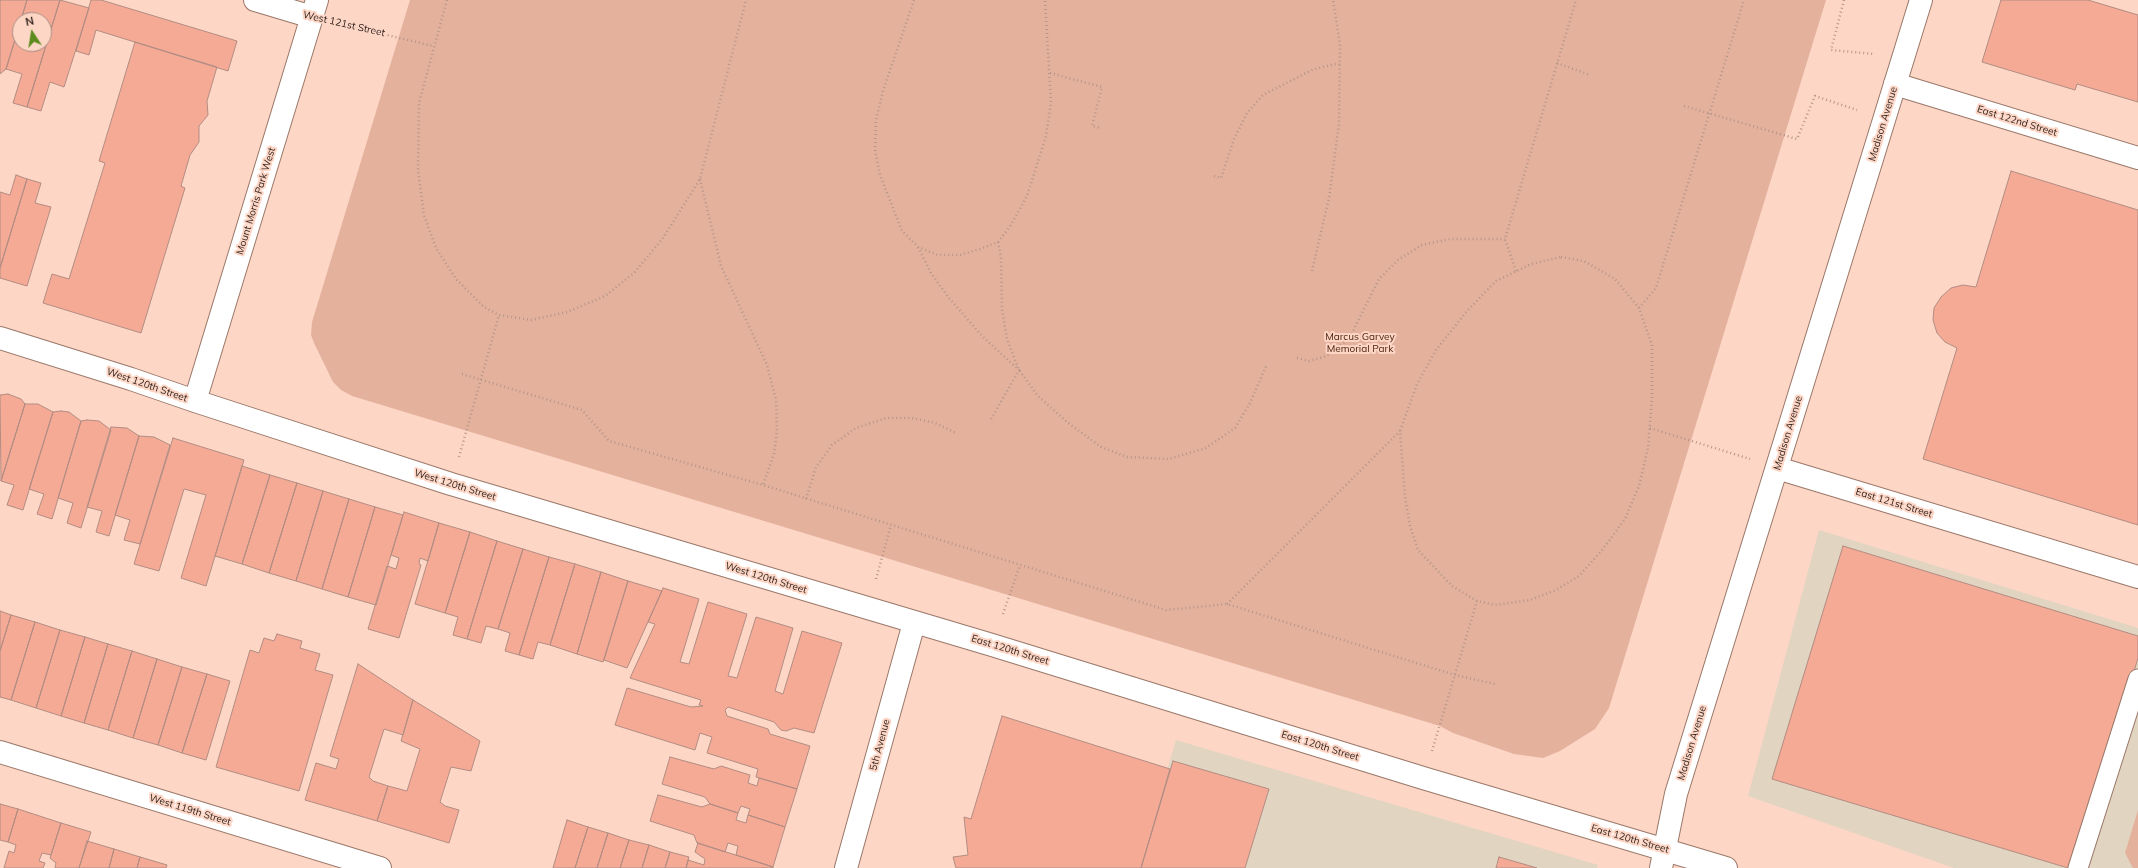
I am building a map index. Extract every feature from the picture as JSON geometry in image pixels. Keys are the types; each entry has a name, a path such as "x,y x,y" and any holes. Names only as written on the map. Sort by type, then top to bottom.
{"street":[{"name":"West 121st Street","path":"255,0 315,9"},
{"name":"Madison Avenue","path":"1663,859 1676,794 1921,0"},
{"name":"Mount Morris Park West","path":"195,402 315,9"},
{"name":"East 122nd Street","path":"1895,84 2138,158"},
{"name":"West 120th Street","path":"0,338 131,379 195,402 451,484 914,623"},
{"name":"East 121st Street","path":"1777,468 2138,577"},
{"name":"East 120th Street","path":"914,623 1000,647 1423,778 1663,859 1726,868"},
{"name":"5th Avenue","path":"846,868 914,623"},
{"name":"West 119th Street","path":"0,752 380,868"}],"lane":[{"path":"2078,868 2138,679"}],"path":[{"path":"447,0 433,46 419,103 418,170 424,215 436,248 456,279 484,307 499,315 531,320 567,312 604,296 634,273 663,238 700,178 746,0"},
{"path":"914,0 882,91 876,120 875,150 880,175 902,231 918,247 932,273 949,298 983,337 1019,370 1038,396 1067,422 1101,447 1127,457 1169,458 1206,448 1235,428 1250,403 1267,364"},
{"path":"918,247 938,255 960,255 998,242 1011,225 1027,196 1039,163 1046,136 1051,103 1045,0"},
{"path":"1312,271 1329,198 1339,124 1341,65 1340,44 1333,0"},
{"path":"1516,271 1505,239 1576,0"},
{"path":"1640,308 1656,288 1744,0"},
{"path":"1844,0 1831,50 1876,54"},
{"name":"West 121st Street","path":"315,9 433,46"},
{"path":"1557,63 1590,75"},
{"path":"1214,176 1221,178 1234,139 1247,113 1263,95 1312,70 1334,64 1341,65"},
{"path":"1050,72 1102,87 1092,126 1101,128"},
{"path":"1684,106 1797,139 1815,96 1858,110"},
{"path":"700,178 721,266 767,365 776,400 777,431 774,454 763,485"},
{"path":"1297,358 1309,361 1324,357 1337,349 1350,337 1379,279 1398,260 1422,245 1450,238 1505,239"},
{"path":"998,242 1001,257 1002,309 1007,339 1019,370"},
{"path":"1561,257 1584,262 1615,279 1640,308 1652,345 1652,398 1648,448 1639,486 1625,519 1603,549 1579,576 1556,590 1530,600 1495,605 1478,601 1452,586 1418,550 1410,526 1405,497 1400,431 1417,384 1436,350 1467,311 1496,281 1516,271 1531,264 1561,257"},
{"path":"451,484 499,315"},
{"path":"990,420 1019,370"},
{"path":"462,374 482,378 582,410 609,441 763,485 1166,610 1227,604 1455,675 1495,684"},
{"path":"806,499 816,467 832,445 856,428 886,418 911,418 935,423 956,433"},
{"path":"1650,428 1777,468"},
{"path":"1227,604 1400,431"},
{"path":"876,579 891,525"},
{"path":"1003,614 1020,565"},
{"path":"1423,778 1478,601"}],"shaded area":[{"path":"1819,530 2138,628 2138,868 1954,868 1748,796"},
{"path":"1176,740 1598,865 1597,868 1138,868"}],"green space":[{"name":"Marcus Garvey Memorial Park","path":"410,0 1826,0 1609,708 1595,729 1560,751 1543,758 1514,754 1453,733 1440,726 352,396 341,390 333,382 314,343 311,335 312,322"},
{"path":"2138,810 2138,868 2133,868 2125,853"}],"building":[{"path":"0,0 27,0 23,12 12,12 12,49 6,69 0,74"},
{"path":"27,0 60,0 52,26 52,12 23,12"},
{"path":"60,0 89,8 64,87 50,82 41,111 27,107 44,52 52,52 52,26"},
{"path":"91,0 101,0 237,41 228,71 96,30 89,55 76,51"},
{"path":"2001,0 2088,0 2138,15 2138,102 2077,84 2075,90 1982,62"},
{"path":"135,42 217,67 207,101 208,115 199,126 199,142 190,155 181,186 185,188 141,333 43,303 52,274 69,279 105,163 99,161"},
{"path":"12,50 12,52 44,52 27,107 13,103 22,74 6,69"},
{"path":"2011,171 2138,210 2138,525 1923,459 1957,348 1945,342 1937,333 1933,320 1934,308 1941,297 1951,288 1963,285 1976,287"},
{"path":"16,175 27,179 0,268 0,192 10,195"},
{"path":"27,179 41,183 35,203 51,207 27,286 0,278 0,268"},
{"path":"8,394 21,399 25,404 1,481 0,395"},
{"path":"25,404 38,404 53,412 23,510 7,505 14,485 1,481"},
{"path":"53,412 69,412 81,421 52,519 37,514 44,494 29,489"},
{"path":"81,421 99,421 111,430 81,528 67,523 73,503 58,498"},
{"path":"111,427 127,428 139,436 109,536 96,532 102,511 87,507"},
{"path":"139,436 154,437 170,445 140,544 124,540 130,520 115,515"},
{"path":"173,438 244,460 206,586 181,578 206,495 184,489 159,571 134,564"},
{"path":"242,466 270,475 242,564 215,556"},
{"path":"270,475 297,483 269,573 242,564"},
{"path":"297,483 323,491 296,581 269,573"},
{"path":"323,491 349,499 322,589 296,581"},
{"path":"349,499 375,507 348,597 322,589"},
{"path":"375,507 403,515 376,605 348,597"},
{"path":"404,512 439,523 428,561 420,558 419,564 421,565 399,638 368,629 387,566 396,569 399,558 391,555"},
{"path":"439,523 470,532 445,613 415,604"},
{"path":"470,532 497,541 467,639 453,635 458,617 445,613"},
{"path":"497,541 523,549 498,629 486,626 481,643 467,639"},
{"path":"1843,546 2138,636 2138,658 2074,868 2068,868 1772,779"},
{"path":"523,549 549,557 519,655 505,651 510,633 498,629"},
{"path":"549,557 575,564 550,645 538,642 533,659 519,655"},
{"path":"575,564 601,572 577,654 550,645"},
{"path":"601,572 628,581 603,662 577,654"},
{"path":"628,581 662,591 627,668 604,660"},
{"path":"663,588 699,599 680,662 689,664 708,602 747,614 728,676 737,678 756,617 793,628 775,691 783,694 802,631 842,643 814,733 794,728 786,731 781,730 774,722 728,707 725,710 727,716 768,729 770,734 810,746 797,789 756,777 758,769 707,753 712,737 700,733 695,750 615,725 627,688 691,707 703,706 699,705 701,700 630,678 655,624 648,622"},
{"path":"0,611 11,615 0,651"},
{"path":"11,615 35,622 11,700 0,697 0,651"},
{"path":"35,622 60,630 36,708 11,700"},
{"path":"60,630 85,637 61,716 36,708"},
{"path":"277,634 302,641 300,648 320,654 315,670 333,675 299,791 216,767 250,650 259,653 264,638 274,641"},
{"path":"85,637 108,644 84,723 61,716"},
{"path":"108,644 132,651 108,730 84,723"},
{"path":"132,651 157,659 133,738 108,730"},
{"path":"157,659 182,667 158,745 133,738"},
{"path":"358,664 413,700 403,735 384,729 369,777 373,781 388,786 377,821 305,800 316,763 336,769 339,759 330,756"},
{"path":"182,667 207,674 182,753 158,745"},
{"path":"207,674 230,681 206,760 182,753"},
{"path":"413,700 480,741 471,771 451,767 440,802 445,806 459,810 449,843 377,821 388,786 407,791 420,749 401,741"},
{"path":"1002,716 1170,769 1141,868 956,868 953,857 968,855 964,817 971,819"},
{"path":"670,757 714,769 721,766 750,775 748,783 757,786 759,778 797,789 785,827 748,815 750,809 741,806 738,813 710,804 705,797 662,784"},
{"path":"1173,761 1269,789 1245,868 1141,868"},
{"path":"658,795 702,807 710,804 738,813 736,820 746,823 748,815 785,827 773,867 736,855 738,846 728,843 725,852 697,843 694,835 650,821"},
{"path":"0,804 18,809 8,842 0,840"},
{"path":"18,809 61,823 51,855 42,853 39,861 45,863 43,868 4,868 9,851 14,853 16,845 8,842"},
{"path":"567,820 588,827 575,868 553,868"},
{"path":"61,823 91,832 79,868 55,868 56,863 50,858"},
{"path":"588,827 608,833 597,868 575,868"},
{"path":"608,833 629,840 620,868 597,868"},
{"path":"629,840 649,845 642,868 620,868"},
{"path":"87,841 114,849 109,868 79,868"},
{"path":"698,843 773,868 686,868 688,860 704,865 705,859 695,852"},
{"path":"649,845 670,852 665,868 642,868"},
{"path":"114,849 140,857 137,868 109,868"},
{"path":"670,852 689,857 686,868 665,868"},
{"path":"140,857 167,865 166,868 137,868"},
{"path":"1499,857 1537,868 1496,868"}]}
